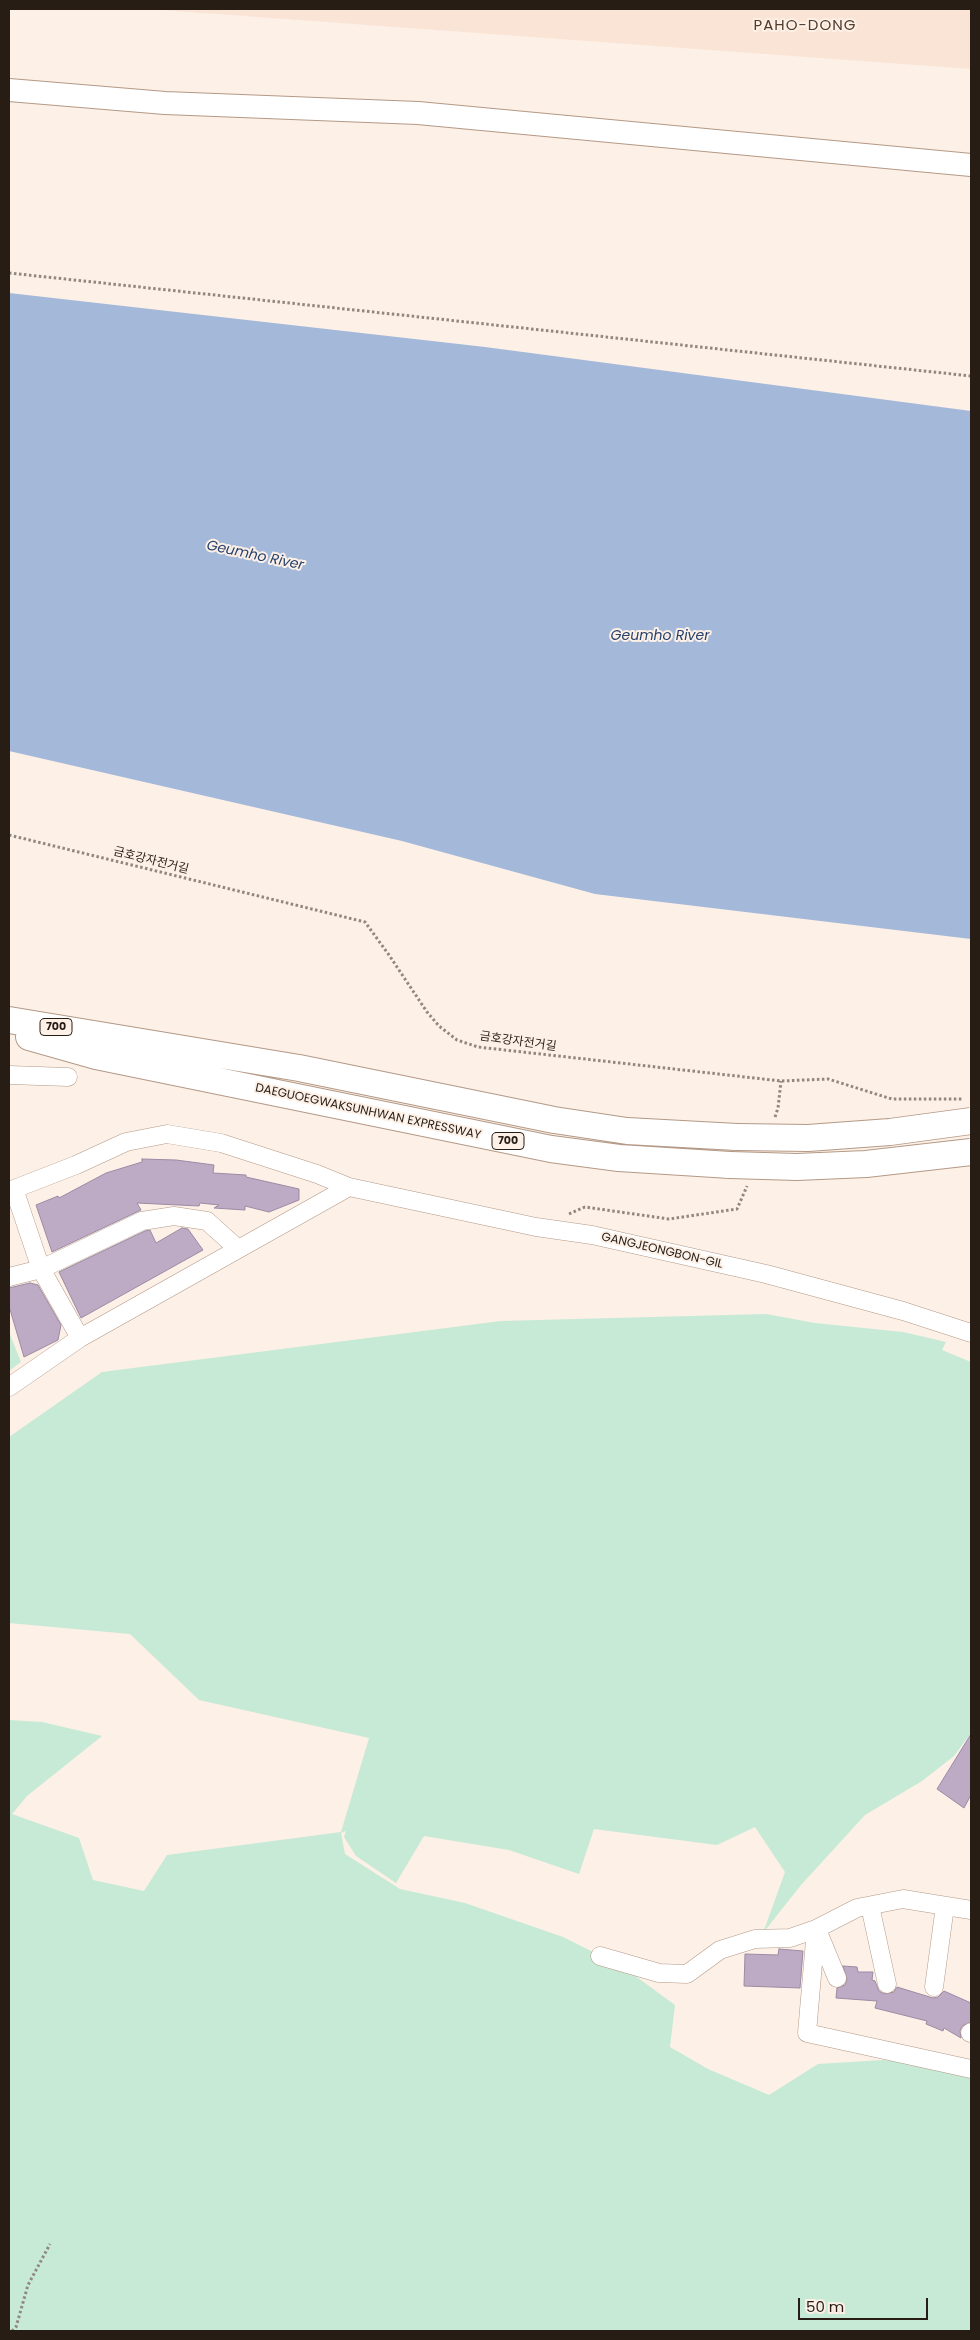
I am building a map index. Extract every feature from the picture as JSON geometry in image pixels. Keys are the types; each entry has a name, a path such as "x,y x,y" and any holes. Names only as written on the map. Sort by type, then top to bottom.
{"highway":[{"path":"9,1005 20,1007 57,1027"},
{"name":"DAEGUOEGWAKSUNHWAN EXPRESSWAY","path":"13,1032 57,1027 99,1046 289,1096 551,1150 739,1173 797,1167 866,1164 971,1152"},
{"name":"DAEGUOEGWAKSUNHWAN EXPRESSWAY","path":"13,1032 99,1046 299,1068 554,1120 636,1131 737,1137 808,1138 890,1132 971,1121"}],"main road":[{"path":"9,90 165,103 418,113 971,165"}],"street":[{"path":"9,1075 68,1077"},
{"name":"GANGJEONGBON-GIL","path":"11,1190 76,1165 126,1142 167,1134 221,1143 317,1174 349,1187 536,1227 592,1235 766,1274 904,1311 971,1333"},
{"path":"9,1387 80,1338 349,1187"},
{"path":"11,1190 21,1210 41,1269 80,1338"},
{"path":"9,1277 41,1269 142,1221 174,1216 207,1221 238,1249"},
{"path":"600,1956 659,1973 687,1974 720,1950 755,1939 790,1938 816,1929 858,1908 904,1898 971,1910"},
{"path":"870,1906 887,1984"},
{"path":"934,1987 945,1906"},
{"path":"816,1929 837,1978"},
{"path":"816,1929 807,2033 971,2069"}],"path":[{"path":"9,272 971,376"},
{"name":"금호강자전거길","path":"9,835 365,922 427,1012 439,1026 456,1040 478,1047 781,1082 828,1079 892,1099 971,1099"},
{"path":"771,1126 778,1108 781,1082"},
{"path":"536,1227 585,1207 669,1219 737,1209 739,1173"},
{"path":"12,2331 16,2327 28,2285 50,2244"}],"shaded area":[{"path":"148,9 971,9 971,69"}],"green space":[{"path":"766,1314 815,1323 903,1332 946,1342 942,1350 971,1362 971,1733 954,1756 922,1781 865,1815 801,1885 763,1933 785,1872 755,1827 717,1845 594,1829 579,1874 509,1850 424,1836 396,1883 356,1856 344,1837 346,1831 341,1833 345,1854 400,1889 465,1903 563,1937 623,1967 675,2005 670,2047 708,2069 769,2095 818,2064 883,2060 971,2067 971,2331 9,2331 9,1720 42,1722 102,1736 27,1796 12,1814 79,1838 93,1880 144,1891 167,1855 341,1832 369,1738 199,1700 130,1634 9,1623 9,1437 102,1372 501,1321"},
{"path":"9,1332 21,1362 9,1371"}],"water":[{"name":"Geumho River","path":"9,293 485,347 971,411 971,939 595,894 402,841 9,751"}],"building":[{"path":"142,1159 176,1160 214,1165 213,1173 246,1175 246,1177 299,1189 299,1200 269,1212 245,1206 245,1210 214,1208 219,1205 200,1203 199,1206 137,1203 141,1210 52,1252 36,1205 58,1196 59,1198 106,1173 142,1162"},
{"path":"182,1228 188,1229 203,1250 81,1318 59,1272 145,1231 150,1230 156,1243"},
{"path":"30,1283 38,1285 61,1325 58,1340 24,1357 9,1306 9,1288"},
{"path":"971,1734 971,1795 964,1808 937,1789"},
{"path":"779,1949 803,1951 800,1988 744,1986 745,1954 778,1955"},
{"path":"843,1966 857,1967 858,1972 873,1972 872,1980 875,1981 879,1991 884,1994 894,1992 897,1987 933,1998 938,1997 944,1991 971,2003 971,2022 962,2026 960,2031 961,2038 944,2028 943,2031 926,2024 927,2021 875,2008 877,2001 836,1998 837,1988 845,1985 847,1980"}],"district":[{"name":"PAHO-DONG","path":"805,26"}]}
